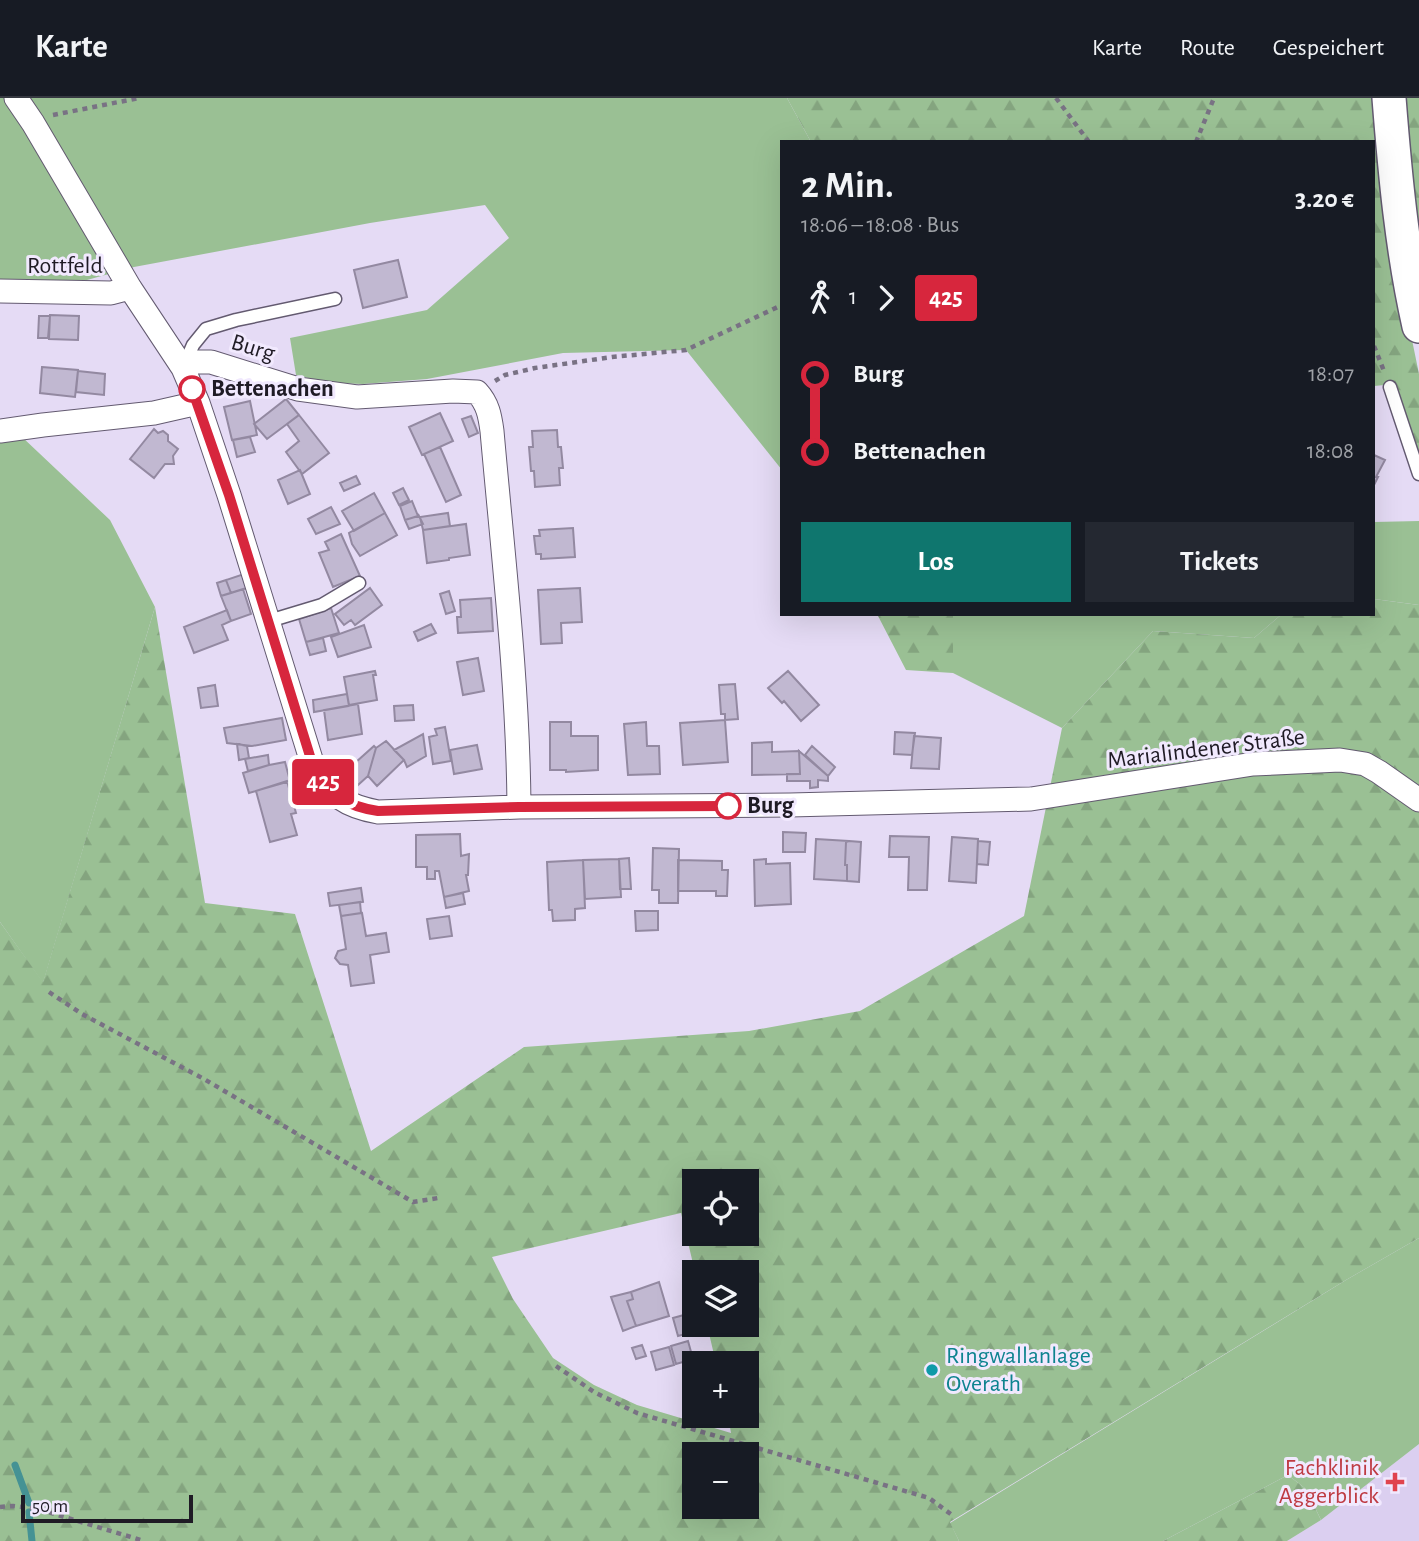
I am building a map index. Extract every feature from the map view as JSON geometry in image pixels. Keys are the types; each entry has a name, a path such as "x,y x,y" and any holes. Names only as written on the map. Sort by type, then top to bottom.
{"main road":[{"path":"1389,98 1405,248 1419,326"}],"street":[{"path":"16,98 130,289 183,368 198,403 314,769 329,790 359,808 378,811 519,807 518,743 492,431 489,410 477,393"},
{"name":"Rottfeld","path":"0,291 111,293 130,289"},
{"name":"Burg","path":"183,368 195,362 211,362 298,389 357,397 453,391 477,393"},
{"path":"0,431 154,413 198,403"},
{"name":"Marialindener Straße","path":"519,807 790,805 1031,799 1253,764 1340,760 1365,764 1419,800"}],"lane":[{"path":"183,368 193,345 206,329 335,299"},
{"path":"1390,387 1419,474"},
{"path":"269,621 323,605 359,583"}],"path":[{"path":"33,123 56,114 139,98"},
{"path":"1056,98 1088,140"},
{"path":"1197,140 1214,98"},
{"path":"477,393 505,375 535,368 686,350 780,306"},
{"path":"1375,349 1390,387"},
{"path":"49,992 82,1014 204,1079 413,1202 438,1198"},
{"path":"556,1366 594,1392 637,1413 929,1498 952,1515"},
{"path":"0,1507 38,1509 144,1541"}],"shaded area":[{"name":"Fachklinik Aggerblick","path":"1419,1444 1419,1541 1287,1541 1321,1520"}],"green space":[{"path":"0,98 787,98 810,140 780,140 780,468 686,350 563,353 427,379 363,384 329,383 296,375 290,338 427,310 509,238 485,205 370,223 134,267 87,280 0,281"},
{"path":"787,98 1377,98 1396,262 1419,374 1419,453 1395,384 1375,386 1375,140 810,140"},
{"path":"1401,98 1419,98 1419,259"},
{"path":"21,436 110,520 155,607 43,983 0,922 0,441"},
{"path":"1419,521 1419,605 1375,599 1375,522"},
{"path":"1375,599 1419,605 1419,1238 950,1522 959,1541 0,1541 0,922 43,982 155,607 205,903 295,914 371,1151 524,1047 749,1031 860,1011 1024,916 1062,728 1153,631 1254,638 1280,616 1375,616","holes":["682,1169 759,1169 759,1246 689,1246 692,1260 759,1260 759,1337 710,1337 713,1351 759,1351 759,1428 730,1428 731,1433 714,1428 682,1428 682,1418 637,1405 594,1385 553,1358 513,1299 492,1257 681,1213 682,1217"]},
{"path":"878,616 953,616 953,673 906,670"},
{"path":"953,616 1280,616 1254,638 1153,631 1062,728 953,673"},
{"path":"1419,1238 1419,1444 1321,1520 1306,1489 1288,1475 1163,1541 959,1541 950,1523"},
{"path":"1288,1475 1306,1489 1321,1520 1287,1541 1163,1541"}],"building":[{"path":"398,260 407,297 363,308 354,270"},
{"path":"50,315 79,316 78,340 49,339"},
{"path":"39,316 50,316 48,338 38,338"},
{"path":"42,367 78,370 75,397 40,393"},
{"path":"78,371 105,374 104,395 76,392"},
{"path":"286,399 299,415 267,439 254,424"},
{"path":"250,401 257,435 232,440 224,407"},
{"path":"440,413 453,441 422,455 409,427"},
{"path":"299,415 329,453 302,474 286,452 299,441 287,424"},
{"path":"471,416 478,433 469,437 462,419"},
{"path":"154,429 158,433 163,431 168,435 168,441 178,449 173,456 174,464 165,464 154,478 130,459"},
{"path":"557,430 563,468 559,468 560,485 535,487 529,447 533,447 532,431"},
{"path":"250,437 255,452 237,457 233,440"},
{"path":"440,447 461,495 446,502 424,454"},
{"path":"1375,455 1385,460 1375,483"},
{"path":"300,470 310,494 288,504 278,480"},
{"path":"356,476 360,484 344,491 340,483"},
{"path":"403,488 409,500 399,505 393,493"},
{"path":"374,493 385,513 354,531 342,511"},
{"path":"412,501 418,516 405,520 400,506"},
{"path":"331,507 340,524 316,534 308,519"},
{"path":"385,513 397,535 360,556 349,533"},
{"path":"448,513 450,526 423,530 420,517"},
{"path":"418,514 423,524 409,529 405,520"},
{"path":"466,524 470,555 427,563 423,530"},
{"path":"573,528 575,557 541,559 541,554 536,554 534,536 540,536 539,530"},
{"path":"341,534 360,576 333,587 319,553 329,550 325,542"},
{"path":"244,574 247,588 231,593 226,580"},
{"path":"226,580 231,593 221,596 217,583"},
{"path":"370,588 382,605 355,625 351,620 344,625 335,614"},
{"path":"580,588 582,622 561,623 562,643 541,644 538,590"},
{"path":"243,589 251,614 231,621 221,596"},
{"path":"449,591 455,611 446,614 440,594"},
{"path":"491,598 493,631 458,633 460,600"},
{"path":"331,608 339,633 306,642 299,619"},
{"path":"227,610 231,621 222,625 228,640 194,653 184,627"},
{"path":"431,624 436,633 418,641 414,632"},
{"path":"364,625 371,647 338,657 331,637"},
{"path":"323,638 326,651 310,655 306,642"},
{"path":"478,658 484,691 463,695 457,662"},
{"path":"375,671 376,675 373,675 377,700 349,705 344,677"},
{"path":"788,671 819,705 801,721 784,701 782,703 768,688"},
{"path":"735,684 738,719 725,720 725,714 721,714 719,685"},
{"path":"215,685 218,706 201,708 198,688"},
{"path":"347,694 349,706 314,712 313,700"},
{"path":"358,704 362,734 328,740 324,710"},
{"path":"413,705 414,720 395,721 394,706"},
{"path":"282,718 286,740 252,746 227,743 224,728"},
{"path":"725,720 728,762 683,765 680,723"},
{"path":"550,722 571,722 571,736 598,736 598,770 550,770"},
{"path":"646,722 647,746 659,746 660,774 628,775 624,724"},
{"path":"445,727 451,761 433,764 429,737 437,735 435,729"},
{"path":"895,732 915,733 912,755 894,754"},
{"path":"423,734 426,756 407,767 394,750"},
{"path":"914,736 941,738 939,769 911,768"},
{"path":"386,741 404,760 377,786 368,776 376,748"},
{"path":"772,742 772,752 799,751 800,774 752,775 752,743"},
{"path":"237,744 247,746 249,758 239,760"},
{"path":"477,745 482,769 454,774 450,750"},
{"path":"374,746 376,748 368,776 358,785 346,771"},
{"path":"812,746 835,767 828,776 805,755"},
{"path":"799,751 828,776 828,781 818,780 818,787 810,788 810,781 787,781 787,774 800,774"},
{"path":"268,755 269,765 248,771 245,759"},
{"path":"285,762 290,781 249,793 243,773"},
{"path":"287,781 296,813 291,814 297,835 270,842 256,791"},
{"path":"783,832 806,833 805,852 783,852"},
{"path":"460,834 461,856 469,854 466,875 469,891 444,897 439,871 435,871 435,879 427,879 427,867 416,867 416,835"},
{"path":"890,836 929,837 927,890 908,890 909,857 889,857"},
{"path":"952,837 978,839 976,883 949,881"},
{"path":"816,839 849,841 846,842 847,881 814,879"},
{"path":"978,841 990,842 988,865 977,864"},
{"path":"846,842 861,842 859,882 847,881"},
{"path":"653,848 679,849 678,903 659,903 659,890 652,890"},
{"path":"629,858 631,889 620,889 619,859"},
{"path":"619,859 621,897 585,899 583,860"},
{"path":"766,859 766,864 790,863 791,904 755,906 754,860"},
{"path":"583,860 585,908 575,909 575,920 553,921 552,910 549,910 547,862"},
{"path":"678,860 722,861 722,870 728,870 727,896 716,896 716,891 678,891"},
{"path":"361,888 363,902 330,906 328,893"},
{"path":"463,893 465,904 446,908 444,897"},
{"path":"360,902 361,913 341,916 339,905"},
{"path":"635,911 658,911 658,930 636,931"},
{"path":"362,913 366,936 386,933 389,952 370,955 374,983 351,986 348,965 340,964 335,958 338,951 346,949 341,916"},
{"path":"449,916 452,936 430,939 427,919"},
{"path":"659,1282 669,1316 636,1326 627,1301 633,1299 631,1292"},
{"path":"631,1292 633,1299 627,1301 636,1326 623,1331 611,1297"},
{"path":"682,1316 682,1335 678,1336 673,1318"},
{"path":"688,1341 691,1351 682,1351 682,1362 676,1364 671,1346"},
{"path":"642,1345 646,1356 636,1359 632,1348"},
{"path":"669,1347 674,1365 656,1370 651,1352"}],"waterway":[{"path":"15,1465 29,1503"},
{"path":"29,1512 32,1541"}],"bus line":[{"name":"425","path":"192,389 229,495 306,747 314,769 329,790 359,808 378,811 728,806"}],"place":[{"name":"Bettenachen","path":"192,389"},
{"name":"Burg","path":"728,806"},
{"name":"Ringwallanlage Overath","path":"932,1370"},
{"name":"Fachklinik Aggerblick","path":"1395,1482"}]}
